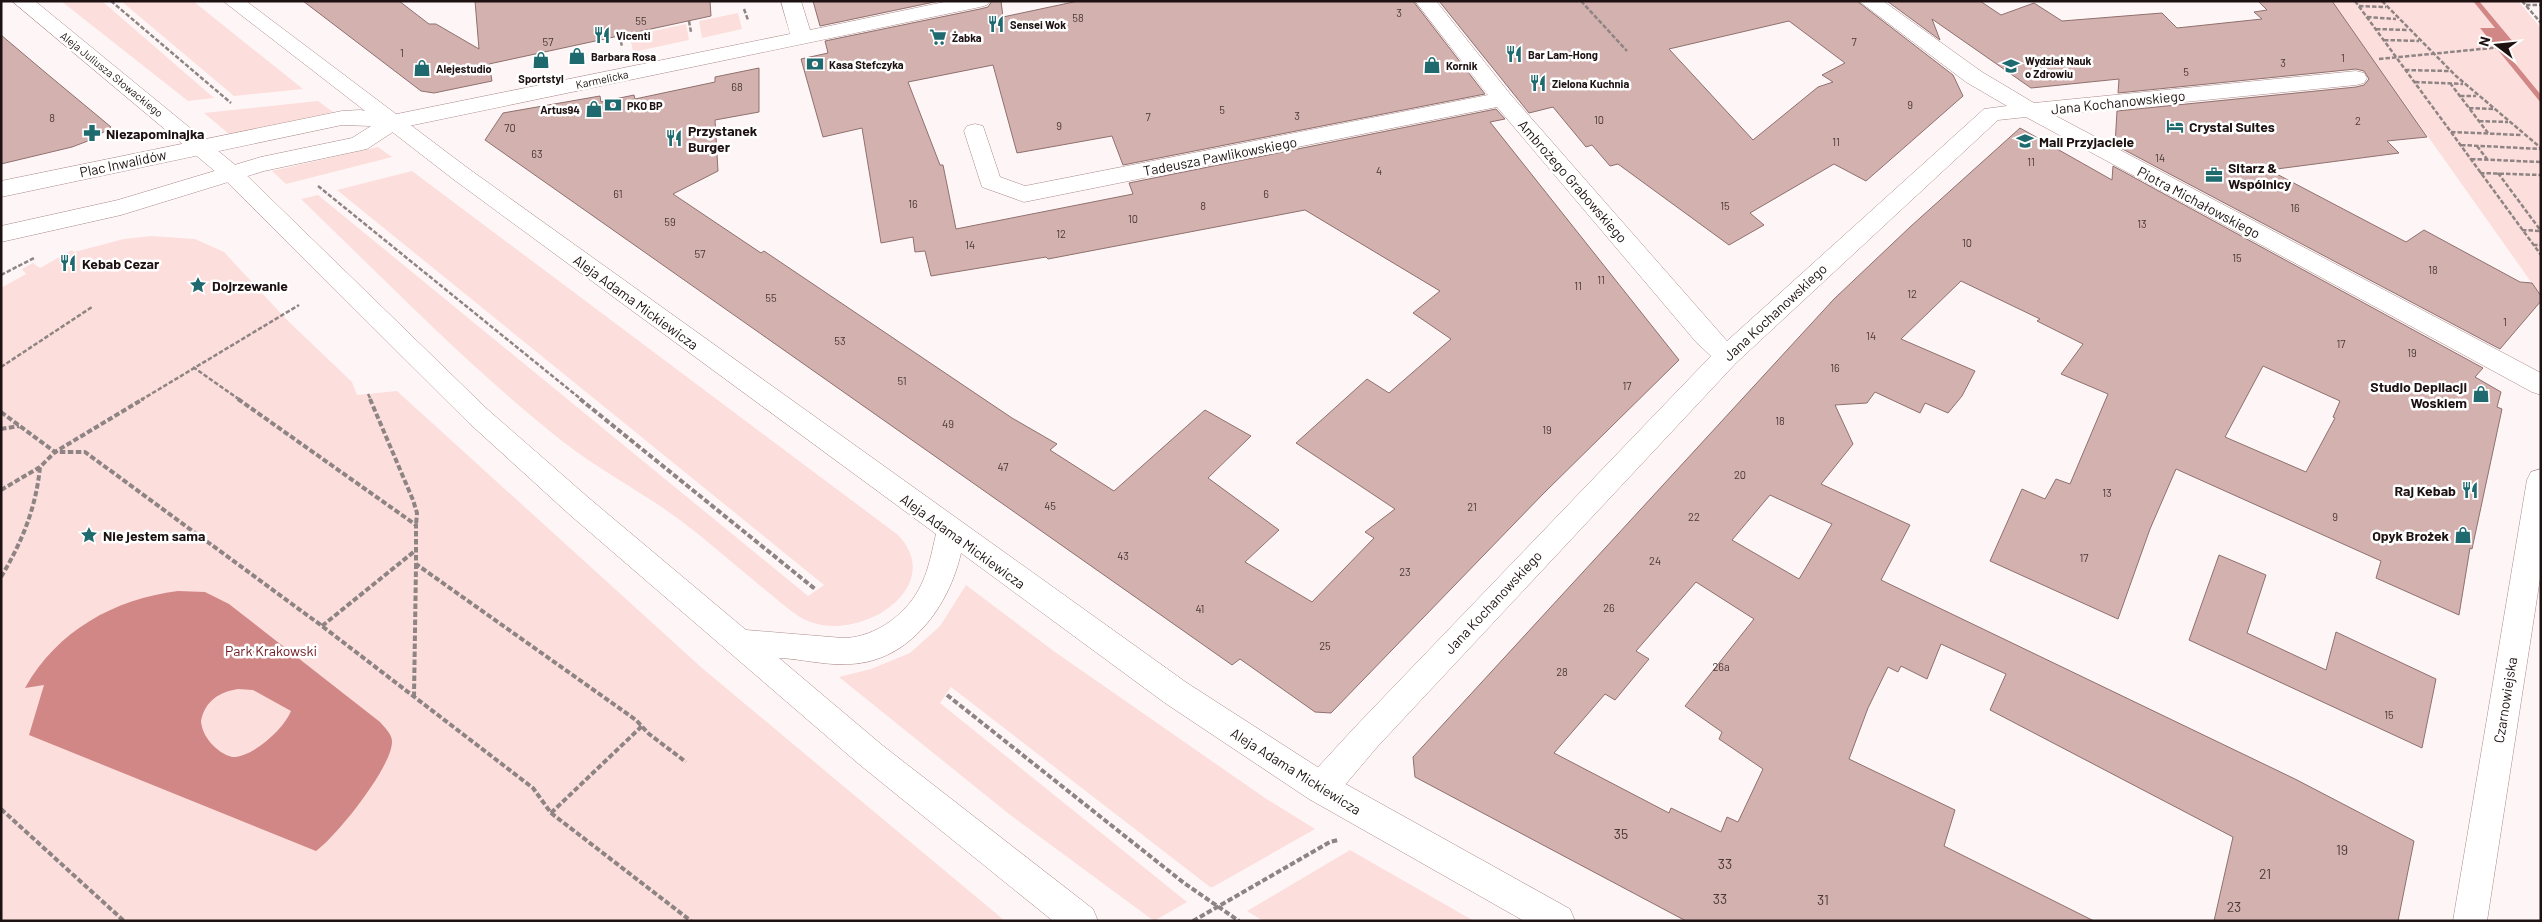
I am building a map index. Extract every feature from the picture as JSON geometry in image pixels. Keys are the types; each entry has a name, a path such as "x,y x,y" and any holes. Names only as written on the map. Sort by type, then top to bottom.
{"street":[{"name":"Aleja Juliusza Słowackiego","path":"22,1 201,147"},
{"path":"233,1 392,122"},
{"path":"791,1 802,38"},
{"name":"Karmelicka","path":"230,173 359,144 392,122 980,1"},
{"name":"Ambrożego Grabowskiego","path":"1425,1 1502,99 1705,335 1726,356"},
{"name":"Piotra Michałowskiego","path":"1868,1 1974,76 2031,110 2541,385"},
{"name":"Jana Kochanowskiego","path":"1321,788 1374,729 1726,356 1992,114 2356,78"},
{"name":"Tadeusza Pawlikowskiego","path":"975,131 990,182 1024,194 1502,99"},
{"name":"Plac Inwalidów","path":"1,189 342,118 360,117 392,122"},
{"name":"Aleja Adama Mickiewicza","path":"392,122 951,532 1176,694 1321,788 1558,921"},
{"path":"201,147 230,173 484,422 738,643 871,755 1080,921"},
{"path":"1,234 121,207 230,173"},
{"name":"Czarnowiejska","path":"2470,921 2541,480"},
{"path":"738,643 806,647 834,652 855,651 874,646 902,628 929,599 942,569 951,532"}],"path":[{"path":"111,1 231,104"},
{"path":"1581,1 1626,51"},
{"path":"2355,1 2541,255"},
{"path":"2382,1 2397,19 2464,84 2541,148"},
{"path":"2522,1 2541,23"},
{"path":"2525,5 2541,6"},
{"path":"2359,6 2387,7"},
{"path":"744,9 748,21"},
{"path":"2367,17 2397,19"},
{"path":"689,21 691,31"},
{"path":"2375,29 2408,30"},
{"path":"2383,40 2420,41"},
{"path":"2374,60 2502,47"},
{"path":"2405,70 2450,71"},
{"path":"2414,82 2464,84"},
{"path":"2450,83 2488,134"},
{"path":"2459,96 2478,96"},
{"path":"2468,108 2493,109"},
{"path":"2478,121 2508,122"},
{"path":"2450,132 2524,135"},
{"path":"2460,145 2541,148"},
{"path":"2477,146 2488,160"},
{"path":"2470,159 2541,162"},
{"path":"2480,173 2541,175"},
{"path":"2498,173 2541,231"},
{"path":"318,186 815,589"},
{"path":"2522,230 2541,231"},
{"path":"2533,245 2541,245"},
{"path":"1,490 40,467 55,452 299,305"},
{"path":"1,367 92,307"},
{"path":"193,368 416,525"},
{"path":"368,394 416,508 414,697"},
{"path":"1,412 55,452 85,452 322,626 533,788 551,813 691,921"},
{"path":"1,429 19,426"},
{"path":"1,577 18,550 30,520 37,497 40,467"},
{"path":"322,626 416,550"},
{"path":"416,564 642,726 686,762"},
{"path":"947,695 1081,803 1217,907 1239,921"},
{"path":"551,813 642,726"},
{"path":"1,809 124,921"},
{"path":"1193,921 1330,842 1341,839"}],"green space":[{"path":"61,1 102,1 214,98 188,101"},
{"path":"121,1 193,1 303,89 234,96"},
{"path":"2332,1 2518,1 2541,28 2541,296"},
{"path":"738,13 742,29 702,38 699,21"},
{"path":"686,24 689,40 633,52 630,36"},
{"path":"318,101 333,112 229,134 204,113"},
{"path":"378,147 392,157 286,184 272,171"},
{"path":"412,171 898,535 911,555 912,575 904,593 888,608 868,619 845,625 821,625 795,614 680,520 576,452 528,413 428,323 301,199 318,195 808,596 824,585 337,190"},
{"name":"Park Krakowski","path":"151,236 195,239 224,252 287,320 352,382 357,395 397,391 702,668 1005,921 1,921 1,288 26,274 22,269 33,263 40,268 72,250 74,252 124,239"},
{"path":"966,585 1055,652 1265,798 1315,829 1210,887 951,687 940,703 1187,902 1154,921 1009,814 839,677 871,669 910,653 940,626"},
{"path":"1350,850 1474,921 1263,921 1247,911"}],"shaded area":[{"path":"2473,1 2479,1 2514,43 2500,45 2541,95 2541,103 2480,28 2495,28"},
{"path":"178,591 205,592 229,604 380,722 389,733 392,738 390,752 374,783 349,817 316,851 29,735 44,685 25,688 53,650 71,634 110,610 154,595","holes":["238,689 253,690 291,711 275,734 258,748 240,756 232,757 226,755 211,744 204,733 201,721 203,714 209,703 225,692"]}],"building":[{"path":"303,1 399,1 429,24 436,24 479,49 475,1 710,1 711,16 489,64 492,81 434,93 421,91"},
{"path":"813,1 939,1 820,26"},
{"path":"992,1 1001,1 1003,17 1078,1 1413,1 1485,94 1123,165 1112,136 1017,153 993,65 908,82 940,165 943,165 956,229 1133,194 1129,183 1496,109 1505,119 1490,122 1679,360 1543,494 1331,713 1315,712 1240,659 1232,665 485,140 503,113 600,96 601,102 634,95 635,99 715,82 715,77 759,68 759,112 715,120 718,171 673,194 761,253 764,251 1012,418 1057,444 1050,450 1114,491 1205,410 1251,436 1208,478 1279,530 1245,562 1312,602 1374,538 1365,532 1395,509 1296,443 1367,379 1389,393 1451,339 1413,313 1440,291 1305,210 1048,259 1046,257 931,276 925,251 915,252 913,237 881,243 862,128 823,137 801,59 828,53 825,41 980,9 988,7"},
{"path":"1439,1 1857,1 1953,75 1963,96 1866,181 1834,164 1750,213 1764,225 1729,245 1618,164 1610,166 1592,145 1586,147 1553,107 1529,113","holes":["1789,21 1845,63 1822,75 1833,82 1818,87 1753,140 1669,49"]},
{"path":"1887,1 1980,1 2001,15 2034,3 2062,21 2162,13 2177,28 2262,19 2254,12 2267,10 2258,1 2332,1 2427,137 2387,141 2399,153 2269,170 2406,242 2424,230 2520,282 2532,283 2541,296 2541,301 2500,349 2115,145 2117,111 2356,87 2364,85 2369,79 2364,71 2356,69 2118,93 2119,79 2031,88 1932,19 1940,40"},
{"path":"1,35 111,127 93,139 72,147 1,164"},
{"path":"2020,128 2112,180 2113,166 2483,368 2475,377 2501,392 2497,407 2502,409 2472,549 2470,548 2459,615 2376,578 2381,561 2176,469 2150,529 2118,619 1990,561 2022,489 2045,499 2056,479 2070,484 2108,394 2061,374 2083,344 2037,321 2040,319 1961,281 1901,339 1975,371 1962,396 1948,413 1925,403 1920,413 1875,392 1867,403 1835,405 1853,444 1821,484 1910,525 1881,580 2295,779 2414,841 2398,921 2214,921 2233,837 1990,710 2006,674 1941,644 1927,679 1901,666 1898,672 1888,667 1868,708 1849,759 1955,810 1944,846 2094,921 1686,921 1415,777 1413,757 1834,299 1910,227","holes":["2263,366 2340,401 2333,417 2335,418 2306,472 2225,437","1770,495 1832,524 1799,579 1732,540","1696,582 1754,619 1685,706 1722,732 1719,739 1763,769 1738,822 1727,817 1721,832 1671,808 1669,813 1554,753 1605,694 1615,700 1649,659 1636,651"]},
{"path":"2219,555 2266,575 2247,633 2326,670 2336,632 2436,679 2422,748 2189,640"}],"place":[{"name":"Sensei Wok","path":"996,24"},
{"name":"Vicenti","path":"602,35"},
{"name":"Żabka","path":"938,37"},
{"name":"Bar Lam-Hong","path":"1514,54"},
{"name":"Barbara Rosa","path":"577,56"},
{"name":"Sportstyl","path":"541,60"},
{"name":"Kasa Stefczyka","path":"815,64"},
{"name":"Kornik","path":"1432,65"},
{"name":"Wydział Nauk o Zdrowiu","path":"2011,66"},
{"name":"Alejestudio","path":"422,68"},
{"name":"Zielona Kuchnia","path":"1538,83"},
{"name":"PKO BP","path":"613,105"},
{"name":"Artus94","path":"594,109"},
{"name":"Crystal Suites","path":"2175,126"},
{"name":"Niezapominajka","path":"92,133"},
{"name":"Przystanek Burger","path":"674,138"},
{"name":"Mali Przyjaciele","path":"2025,141"},
{"name":"Sitarz & Wspólnicy","path":"2214,175"},
{"name":"Kebab Cezar","path":"68,263"},
{"name":"Dojrzewanie","path":"198,285"},
{"name":"Studio Depilacji Woskiem","path":"2481,394"},
{"name":"Raj Kebab","path":"2470,490"},
{"name":"Nie jestem sama","path":"89,535"},
{"name":"Opyk Brożek","path":"2463,535"}]}
